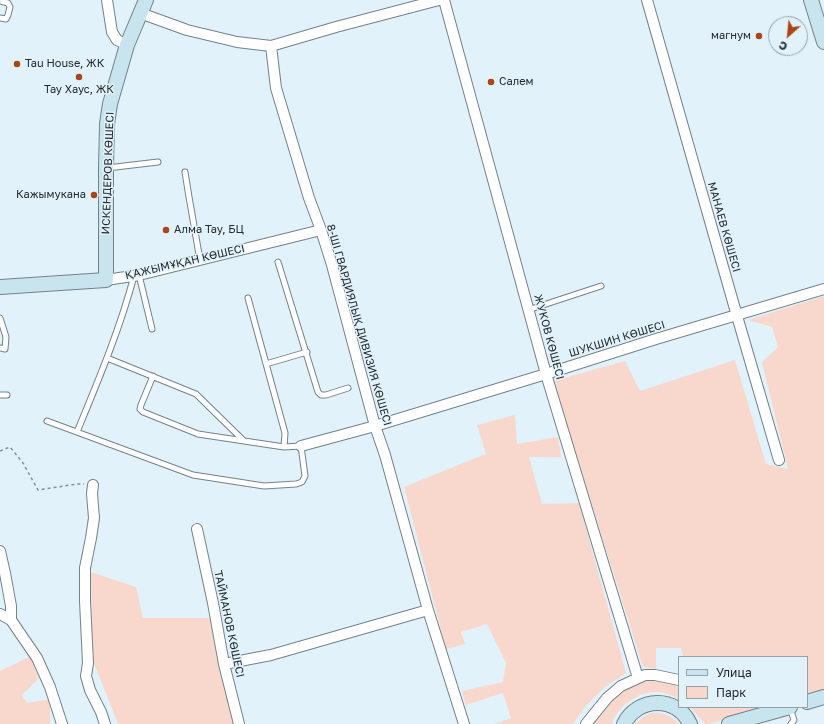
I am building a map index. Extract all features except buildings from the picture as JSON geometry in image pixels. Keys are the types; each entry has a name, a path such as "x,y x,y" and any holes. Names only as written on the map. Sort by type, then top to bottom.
{"street":[{"path":"107,0 112,32 117,40 127,45"},
{"name":"ИСКЕНДЕРОВ КӨШЕСІ","path":"106,280 107,124 110,104 127,45 146,0"},
{"path":"140,13 187,30 237,42 271,46 439,0"},
{"name":"ЖУКОВ КӨШЕСІ","path":"444,0 546,374 638,678"},
{"name":"МАНАЕВ КӨШЕСІ","path":"647,0 779,460"},
{"path":"812,0 824,42"},
{"name":"8-ШІ ГВАРДИЯЛЫҚ ДИВИЗИЯ КӨШЕСІ","path":"271,46 276,88 309,198 332,264 375,426 385,456 428,610 464,724"},
{"name":"ҚАЖЫМҰҚАН КӨШЕСІ","path":"0,287 106,280 137,276 321,230"},
{"name":"ШУКШИН КӨШЕСІ","path":"301,446 375,426 656,339 824,289"},
{"path":"93,485 92,494 94,518 85,568 88,663 86,676 90,690 101,712 104,724"},
{"name":"ТАЙМАНОВ КӨШЕСІ","path":"197,529 224,664 239,724"},
{"path":"0,551 11,606 11,620"},
{"path":"224,664 271,655 428,610"},
{"path":"0,614 11,620 37,658 50,687 62,724"},
{"path":"586,724 607,698 621,686 645,675 655,675 678,680"},
{"path":"808,702 824,697"},
{"path":"624,724 630,714 639,707 660,703 667,704 680,711 690,724"},
{"path":"729,724 764,710 781,708"}],"lane":[{"path":"0,1 8,3 10,6 6,19 0,18"},
{"path":"106,168 158,162"},
{"path":"185,172 200,260"},
{"path":"278,262 307,352 318,392 321,395 326,395 348,388"},
{"path":"137,276 152,329"},
{"path":"77,432 107,358 137,276"},
{"path":"528,310 601,286"},
{"path":"248,298 285,433 284,447"},
{"path":"0,318 6,337 5,349 0,348"},
{"path":"266,364 307,352"},
{"path":"107,358 196,394 244,441"},
{"path":"47,421 193,475 264,486 296,484 302,482 305,476 301,446 284,447 198,434 143,412 140,409 141,405 153,376"},
{"path":"0,395 7,395"},
{"path":"790,708 794,720 791,724"}],"path":[{"path":"0,451 10,447 23,463 38,490 77,484 93,485"}],"green space":[{"path":"824,296 824,690 808,694 808,656 683,656 681,648 656,648 656,669 643,667 553,381 625,361 640,391 735,360 766,464 788,469 762,362 778,347 772,327 748,320"},
{"path":"515,415 517,444 558,437 561,457 529,457 542,504 579,503 626,673 605,687 585,707 573,724 495,724 511,718 503,693 466,705 462,691 503,682 506,663 487,624 461,632 465,644 446,649 404,487 486,454 477,425"},
{"path":"91,572 136,587 143,618 211,618 239,724 118,724 92,658"},
{"path":"31,656 38,679 22,695 27,703 50,699 50,724 0,724 0,671"},
{"path":"650,679 678,682 678,698 658,692 641,695 623,706 612,724 593,724 605,706 627,685"},
{"path":"691,708 765,708 729,719 705,724"},
{"path":"651,713 666,715 673,718 679,724 635,724 643,717"}],"place":[{"name":"магнум","path":"759,36"},
{"name":"Tau House, ЖК","path":"17,64"},
{"name":"Тау Хаус, ЖК","path":"79,77"},
{"name":"Салем","path":"491,82"},
{"name":"Кажымукана","path":"94,195"},
{"name":"Алма Тау, БЦ","path":"166,230"}]}
